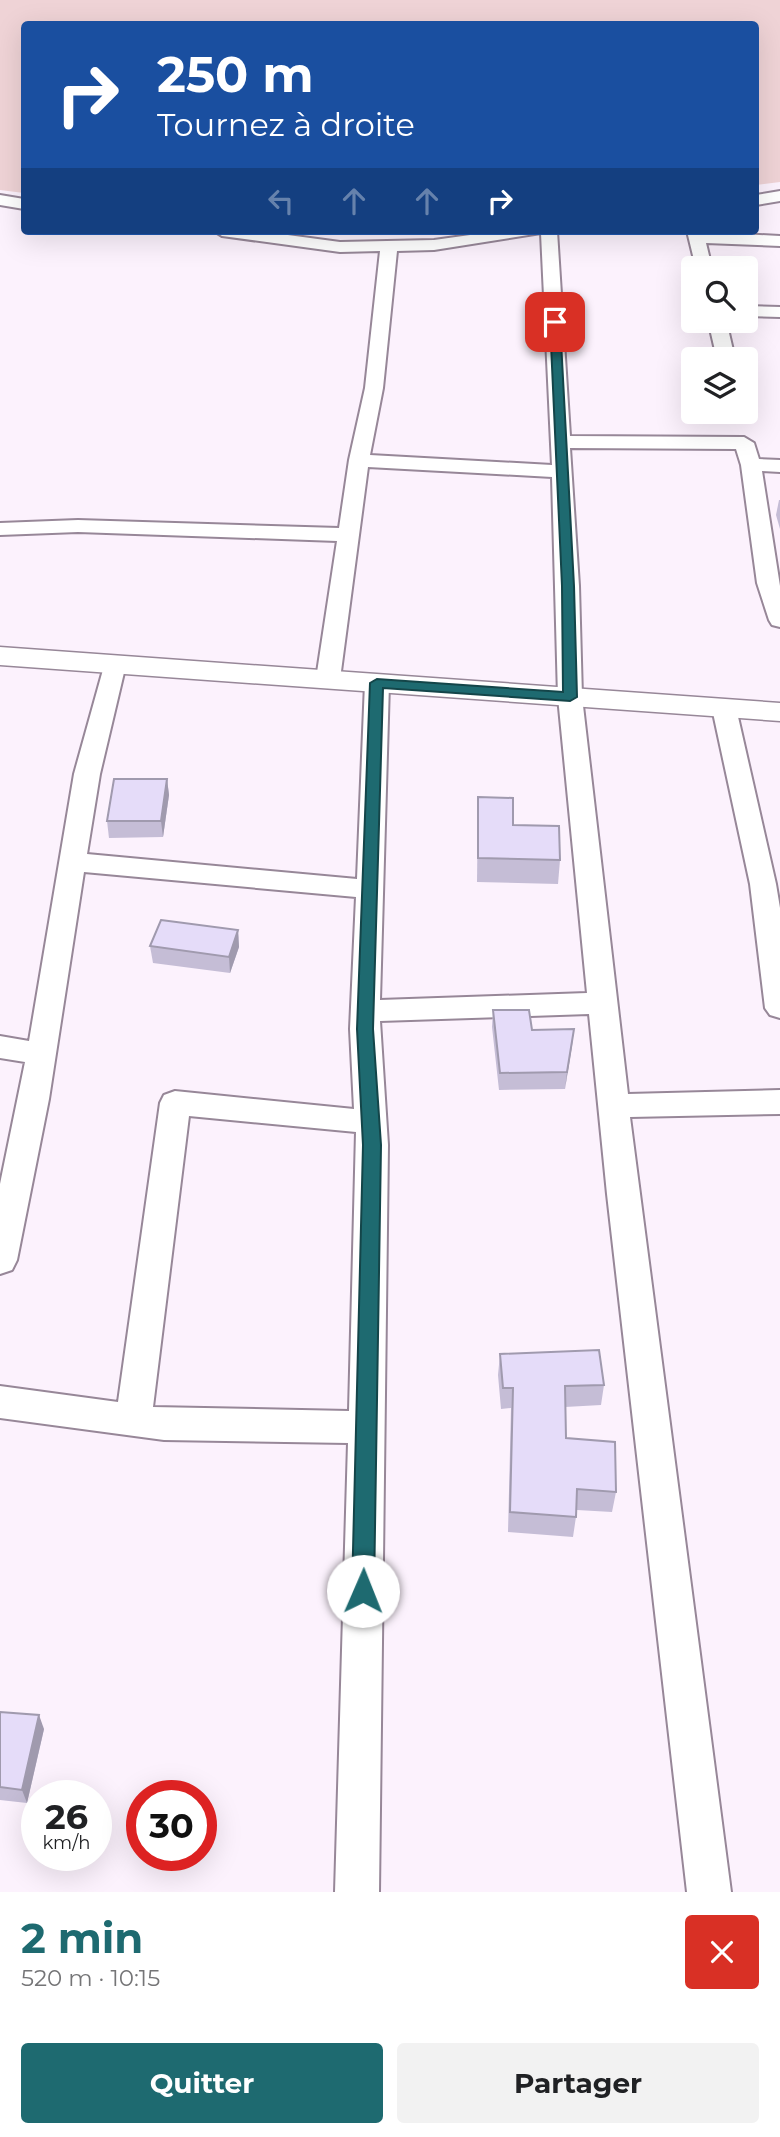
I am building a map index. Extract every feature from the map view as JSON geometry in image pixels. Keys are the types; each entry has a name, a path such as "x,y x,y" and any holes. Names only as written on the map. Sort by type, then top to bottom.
{"street":[{"path":"759,200 780,196"},
{"path":"0,200 21,204"},
{"path":"252,235 340,247 435,245 506,235"},
{"path":"549,235 562,472 570,697 614,1106 709,1892"},
{"path":"696,235 701,256"},
{"path":"708,235 780,241"},
{"path":"328,680 359,460 374,388 389,246"},
{"path":"758,311 780,312"},
{"path":"560,442 744,443 774,571 768,583 780,620"},
{"path":"359,460 562,472"},
{"path":"751,465 780,466"},
{"path":"0,529 78,526 349,535"},
{"path":"0,656 780,712"},
{"path":"0,1260 41,1054 87,774 114,664"},
{"path":"357,1892 370,1122 366,1011 377,683"},
{"path":"724,708 763,884 780,1008"},
{"path":"73,862 370,889"},
{"path":"366,1011 603,1003"},
{"path":"0,1047 41,1054"},
{"path":"614,1106 780,1102"},
{"path":"133,1420 176,1103 370,1122"},
{"path":"0,1402 164,1424 366,1427"}],"shaded area":[{"path":"0,0 780,0 780,182 759,185 759,21 21,21 21,193 0,190"}],"building":[{"path":"114,779 167,779 161,821 107,821"},
{"path":"478,797 513,798 513,825 559,826 560,860 478,858"},
{"path":"161,920 238,930 229,957 150,946"},
{"path":"493,1010 529,1010 532,1030 574,1029 567,1072 500,1073"},
{"path":"599,1350 604,1385 565,1386 566,1438 615,1442 616,1492 577,1489 576,1517 510,1512 513,1388 503,1388 500,1354"},
{"path":"0,1712 39,1715 24,1780 21,1780 21,1790 0,1787"}],"route":[{"path":"363,1591 372,1145 365,1029 377,683 570,697 568,586 555,322"}]}
